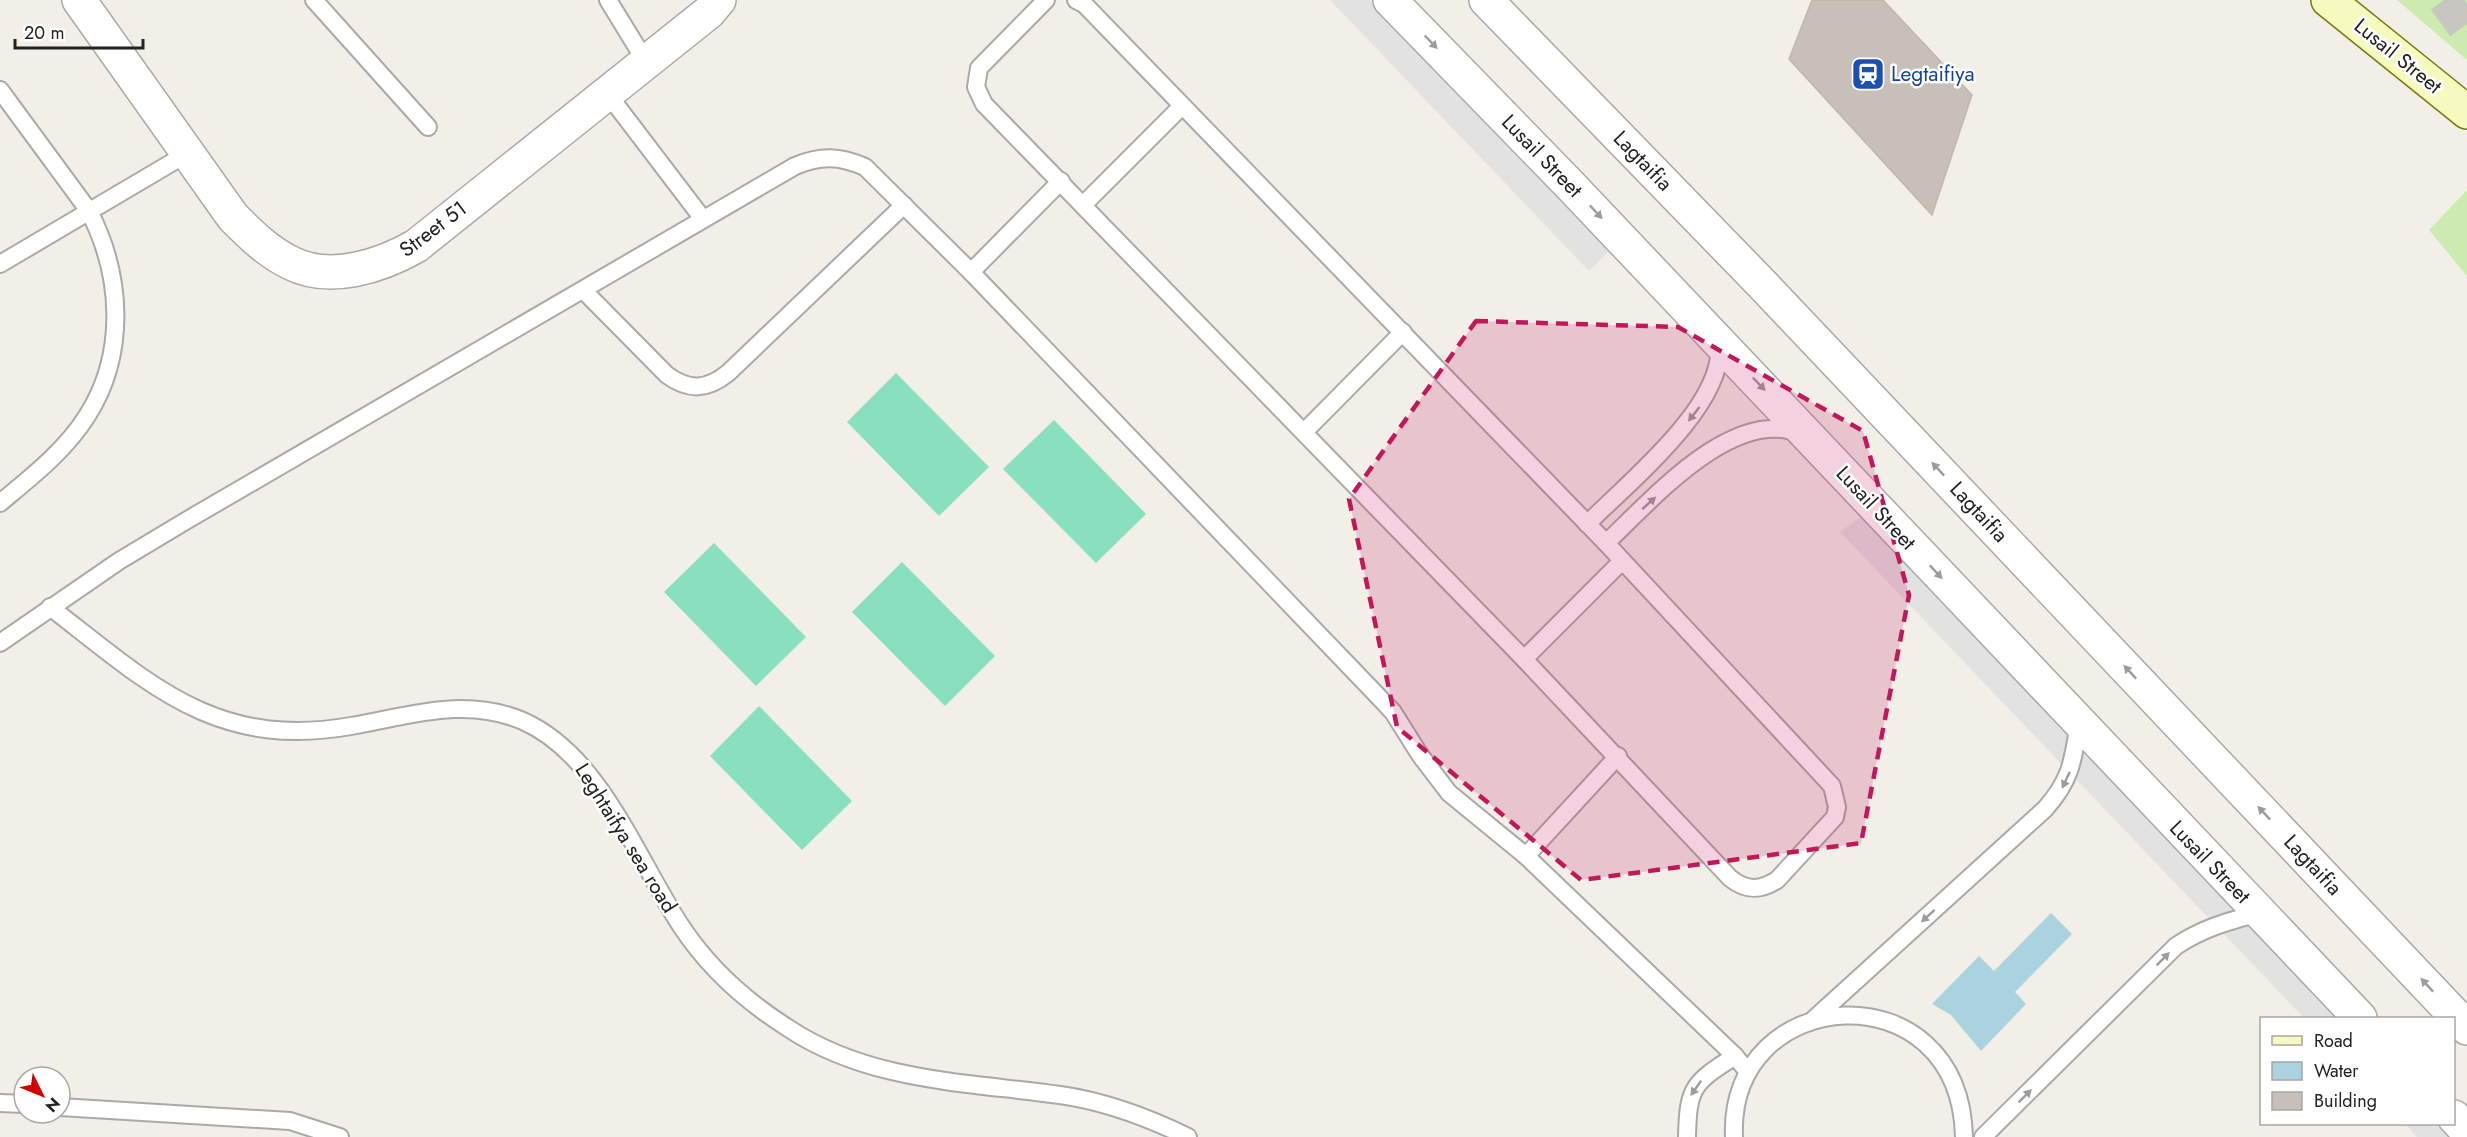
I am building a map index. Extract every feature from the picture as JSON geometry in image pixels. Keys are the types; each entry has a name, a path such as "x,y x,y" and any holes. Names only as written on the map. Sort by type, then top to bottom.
{"street":[{"name":"Street 51","path":"79,0 233,217 264,247 293,265 326,271 360,269 390,261 416,246 722,4"},
{"name":"Lusail Street","path":"1390,0 1810,437 2259,914 2359,1017"},
{"name":"Lagtaifia","path":"1486,0 1762,284 2467,1028"},
{"name":"Lusail Street","path":"2328,0 2467,112"},
{"path":"2455,1117 2467,1131"}],"lane":[{"path":"314,0 428,127"},
{"path":"608,0 646,62"},
{"path":"1046,0 984,61 976,78 976,87 984,104 1305,431 1618,756 1730,878 1740,886 1753,889 1766,887 1777,880 1829,825 1837,807 1832,786 1606,543 1084,4 1076,0"},
{"path":"0,90 89,211 99,231 111,267 116,305 114,343 104,381 88,416 64,446 0,503"},
{"path":"607,93 703,219"},
{"path":"1084,204 1182,106"},
{"path":"0,264 188,153"},
{"path":"0,644 50,607 189,519 795,166 812,159 830,156 849,160 865,167 904,205 1387,705 1433,775 1449,793 1526,856 1735,1056 1748,1072"},
{"path":"970,273 1061,181"},
{"path":"583,290 667,375 678,383 691,387 705,387 728,373 904,205"},
{"path":"1305,431 1403,332"},
{"path":"1587,524 1696,412 1715,377 1720,358 1718,341"},
{"path":"1606,543 1706,451 1726,440 1770,429 1792,430 1810,437"},
{"path":"1524,659 1622,561"},
{"name":"Leghtaifya sea road","path":"50,607 159,691 195,710 232,723 270,730 310,731 350,727 427,711 460,708 492,711 523,721 551,737 576,758 596,783 682,928 704,955 757,1007 791,1030 826,1049 874,1067 977,1087 1063,1095 1118,1109 1188,1137"},
{"path":"1734,1137 1733,1123 1738,1097 1748,1072 1761,1054 1777,1040 1814,1019 2045,809 2061,790 2073,766 2079,723"},
{"path":"1526,856 1618,756"},
{"path":"1983,1137 2176,946 2196,933 2217,924 2259,914"},
{"path":"1814,1019 1839,1015 1863,1015 1888,1021 1910,1031 1940,1059 1956,1088 1963,1112 1964,1137"},
{"path":"1687,1137 1688,1109 1693,1089 1712,1071 1735,1056"},
{"path":"72,1108 290,1121 340,1137"}],"highlighted area":[{"path":"1476,321 1678,327 1863,431 1909,595 1861,843 1581,880 1397,727 1349,499"}],"green space":[{"path":"2397,0 2467,0 2467,60"},
{"path":"2467,190 2467,276 2429,230"},
{"path":"896,373 989,467 939,516 847,422"},
{"path":"1054,420 1146,514 1096,563 1003,469"},
{"path":"714,543 806,637 756,686 664,592"},
{"path":"902,562 995,656 945,706 852,612"},
{"path":"759,706 852,801 802,850 710,756"}],"shaded area":[{"path":"1330,0 1380,0 1615,245 1589,271"},
{"path":"1865,514 2346,1017 2303,1017 1840,532"},
{"path":"2406,1125 2448,1125 2460,1137 2417,1137"}],"water":[{"path":"2051,913 2072,934 2015,992 2026,1004 1981,1051 1951,1015 1932,1004 1979,956 1994,971"}],"building":[{"path":"1812,0 1883,0 1972,95 1932,215 1789,59"}],"tunnel":[{"path":"2444,0 2467,31"}],"place":[{"name":"Legtaifiya","path":"1868,74"}]}
